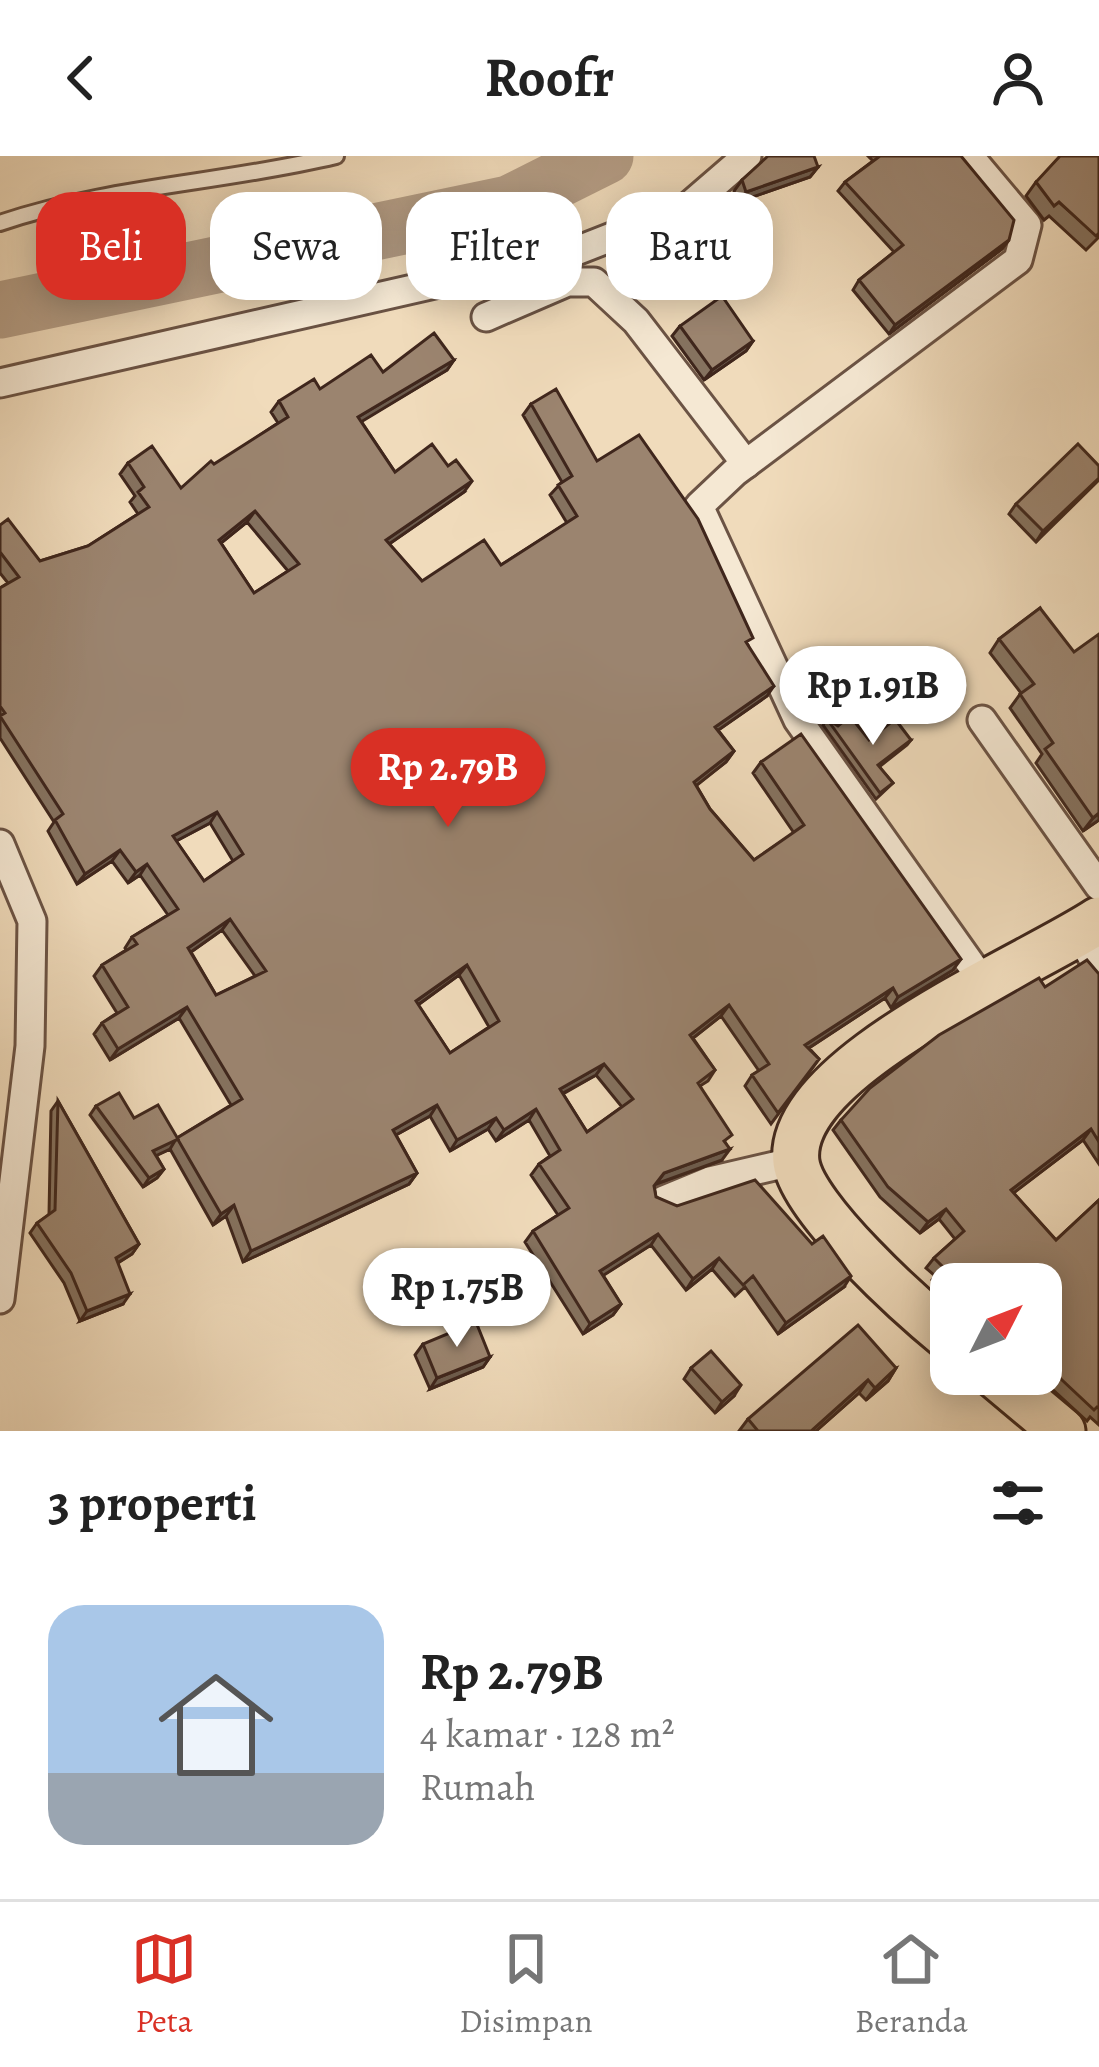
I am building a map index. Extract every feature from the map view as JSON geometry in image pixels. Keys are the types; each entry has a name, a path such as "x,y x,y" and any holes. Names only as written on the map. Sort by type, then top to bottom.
{"main road":[{"path":"930,1320 847,1241 812,1194 796,1160 803,1124 820,1094 895,1036 987,987 1092,941"},
{"path":"1019,1395 1062,1431"}],"street":[{"path":"0,383 572,254 688,207 747,156"},
{"path":"969,156 1028,226 1018,260 746,464 698,506 701,522 798,720 987,987"},
{"path":"486,317 567,282 594,282 636,321 746,464"},
{"path":"982,720 1099,886"},
{"path":"0,844 32,921 30,1046 0,1299"},
{"path":"664,1200 710,1181 796,1160"}],"lane":[{"path":"0,223 68,200 246,178 336,156"}],"building":[{"path":"768,156 814,156 818,167 746,192 742,180"},
{"path":"880,156 961,156 1014,220 1009,240 895,325 859,280 903,245 845,182"},
{"path":"1060,156 1099,156 1096,236 1059,202 1054,206 1036,182"},
{"path":"716,300 725,300 753,341 712,370 680,326"},
{"path":"434,333 454,360 358,417 395,472 432,444 448,466 456,460 472,481 386,540 422,581 484,540 501,565 577,516 558,485 572,476 531,404 556,389 597,461 639,435 698,519 753,638 746,642 774,686 715,727 734,751 694,782 710,809 754,860 804,825 761,762 801,734 961,959 898,997 893,988 805,1045 819,1059 778,1113 752,1075 769,1064 729,1005 690,1035 715,1070 698,1083 732,1135 724,1141 730,1149 664,1173 654,1186 656,1197 677,1206 755,1180 812,1244 823,1236 851,1276 786,1323 753,1276 743,1285 719,1258 693,1279 658,1234 600,1271 621,1304 590,1324 533,1231 569,1208 539,1164 560,1150 536,1109 504,1130 496,1118 457,1140 437,1105 393,1130 417,1173 251,1251 234,1205 221,1214 177,1138 242,1099 187,1007 118,1049 102,1023 128,1007 102,965 137,944 132,937 178,909 147,864 136,872 120,850 85,874 55,820 63,814 0,716 5,713 0,706 0,588 19,577 0,552 0,525 8,519 40,561 88,546 149,507 138,492 144,487 128,463 152,446 181,488 211,461 214,464 288,417 279,401 314,379 320,389 371,355 383,372","holes":["255,511 299,564 254,593 219,540","217,812 243,854 204,881 173,836","230,919 266,971 216,995 188,948","467,965 499,1021 450,1053 416,1001","604,1064 633,1099 587,1132 560,1089"]},
{"path":"1078,444 1099,466 1099,478 1043,531 1016,504"},
{"path":"1040,608 1074,652 1099,634 1099,813 1093,818 1045,749 1053,743 1020,694 1034,684 999,639"},
{"path":"850,716 869,740 895,719 911,740 878,765 893,783 880,793 827,719 838,726"},
{"path":"1087,960 1099,974 1099,1142 1091,1129 1011,1190 1056,1240 1099,1200 1099,1408 1094,1410 1062,1380 1062,1263 939,1263 934,1258 964,1231 946,1209 928,1222 888,1187 841,1120 870,1088 939,1035 1039,978 1045,987"},
{"path":"119,1093 134,1118 158,1105 178,1139 153,1151 164,1169 149,1178 96,1106"},
{"path":"58,1101 139,1244 116,1258 130,1294 87,1311 71,1273 37,1223 55,1210"},
{"path":"476,1322 490,1357 437,1378 423,1344"},
{"path":"858,1325 896,1368 875,1388 868,1380 811,1431 758,1431 748,1419"},
{"path":"711,1351 741,1385 722,1402 691,1368"}],"waterway":[{"path":"0,310 509,204 605,156"}]}
